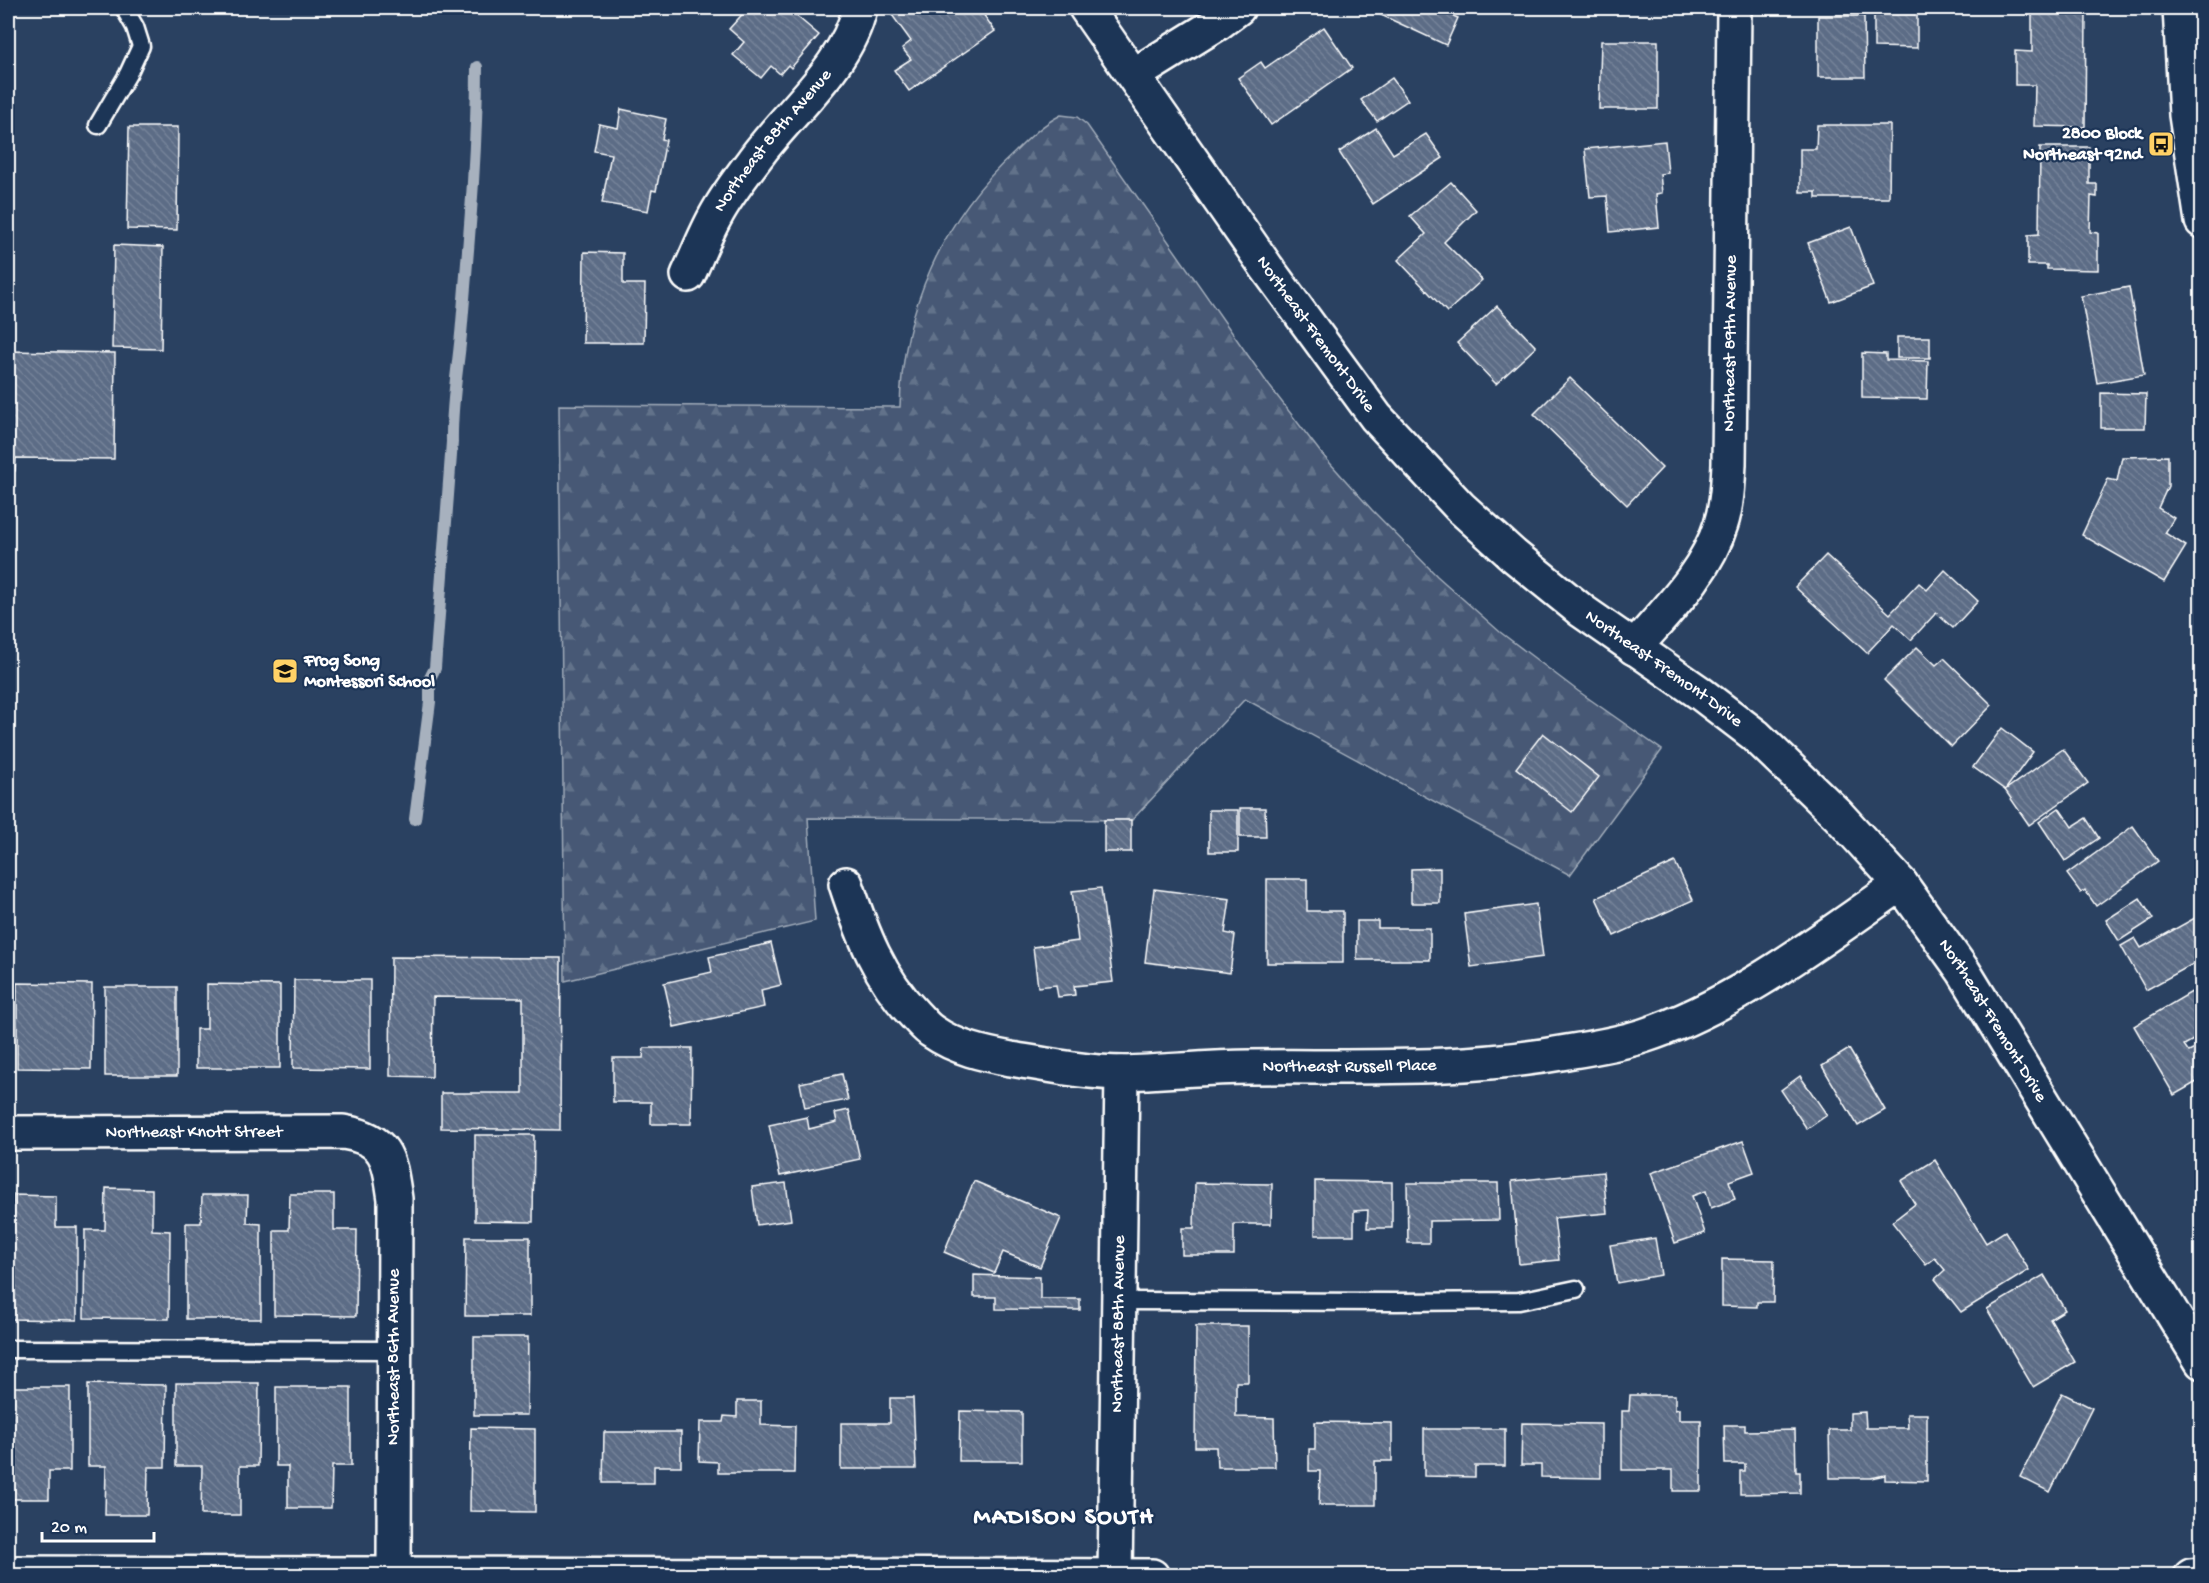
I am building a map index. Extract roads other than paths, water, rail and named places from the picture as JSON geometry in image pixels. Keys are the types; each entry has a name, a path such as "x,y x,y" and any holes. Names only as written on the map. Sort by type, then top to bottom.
{"street":[{"name":"Northeast 88th Avenue","path":"688,275 714,217 730,192 845,47 856,26 860,8"},
{"name":"Northeast Fremont Drive","path":"1086,8 1267,268 1376,417 1460,507 1513,555 1582,611 1700,693 1755,735 1838,815 1900,884 1964,972 2202,1362"},
{"path":"1134,75 1238,8"},
{"name":"Northeast 89th Avenue","path":"1634,648 1698,571 1722,524 1726,502 1729,464 1734,8"},
{"path":"2180,8 2186,115 2202,221"},
{"name":"Northeast Russell Place","path":"846,884 860,927 876,961 893,989 930,1031 954,1044 982,1053 1049,1066 1122,1073 1214,1067 1452,1066 1501,1062 1602,1046 1643,1036 1680,1021 1738,992 1801,953 1900,884"},
{"name":"Northeast 88th Avenue","path":"1114,1575 1122,1073"},
{"name":"Northeast Knott Street","path":"8,1133 343,1132 360,1135 378,1144"},
{"name":"Northeast 86th Avenue","path":"378,1144 389,1164 395,1199 394,1574"},
{"path":"8,1573 1152,1575"},
{"path":"2191,1575 2202,1575"}],"lane":[{"path":"98,126 128,74 141,46 135,27 124,8"},
{"path":"1119,1301 1520,1300 1576,1289"},
{"path":"8,1349 394,1350"}],"waterway":[{"path":"415,819 430,702 430,678 435,668 453,412 472,195 477,67"}],"place":[{"name":"2800 Block Northeast 92nd","path":"2161,144"},
{"name":"Frog Song Montessori School","path":"285,671"}],"district":[{"name":"MADISON SOUTH","path":"1064,1518"}]}
